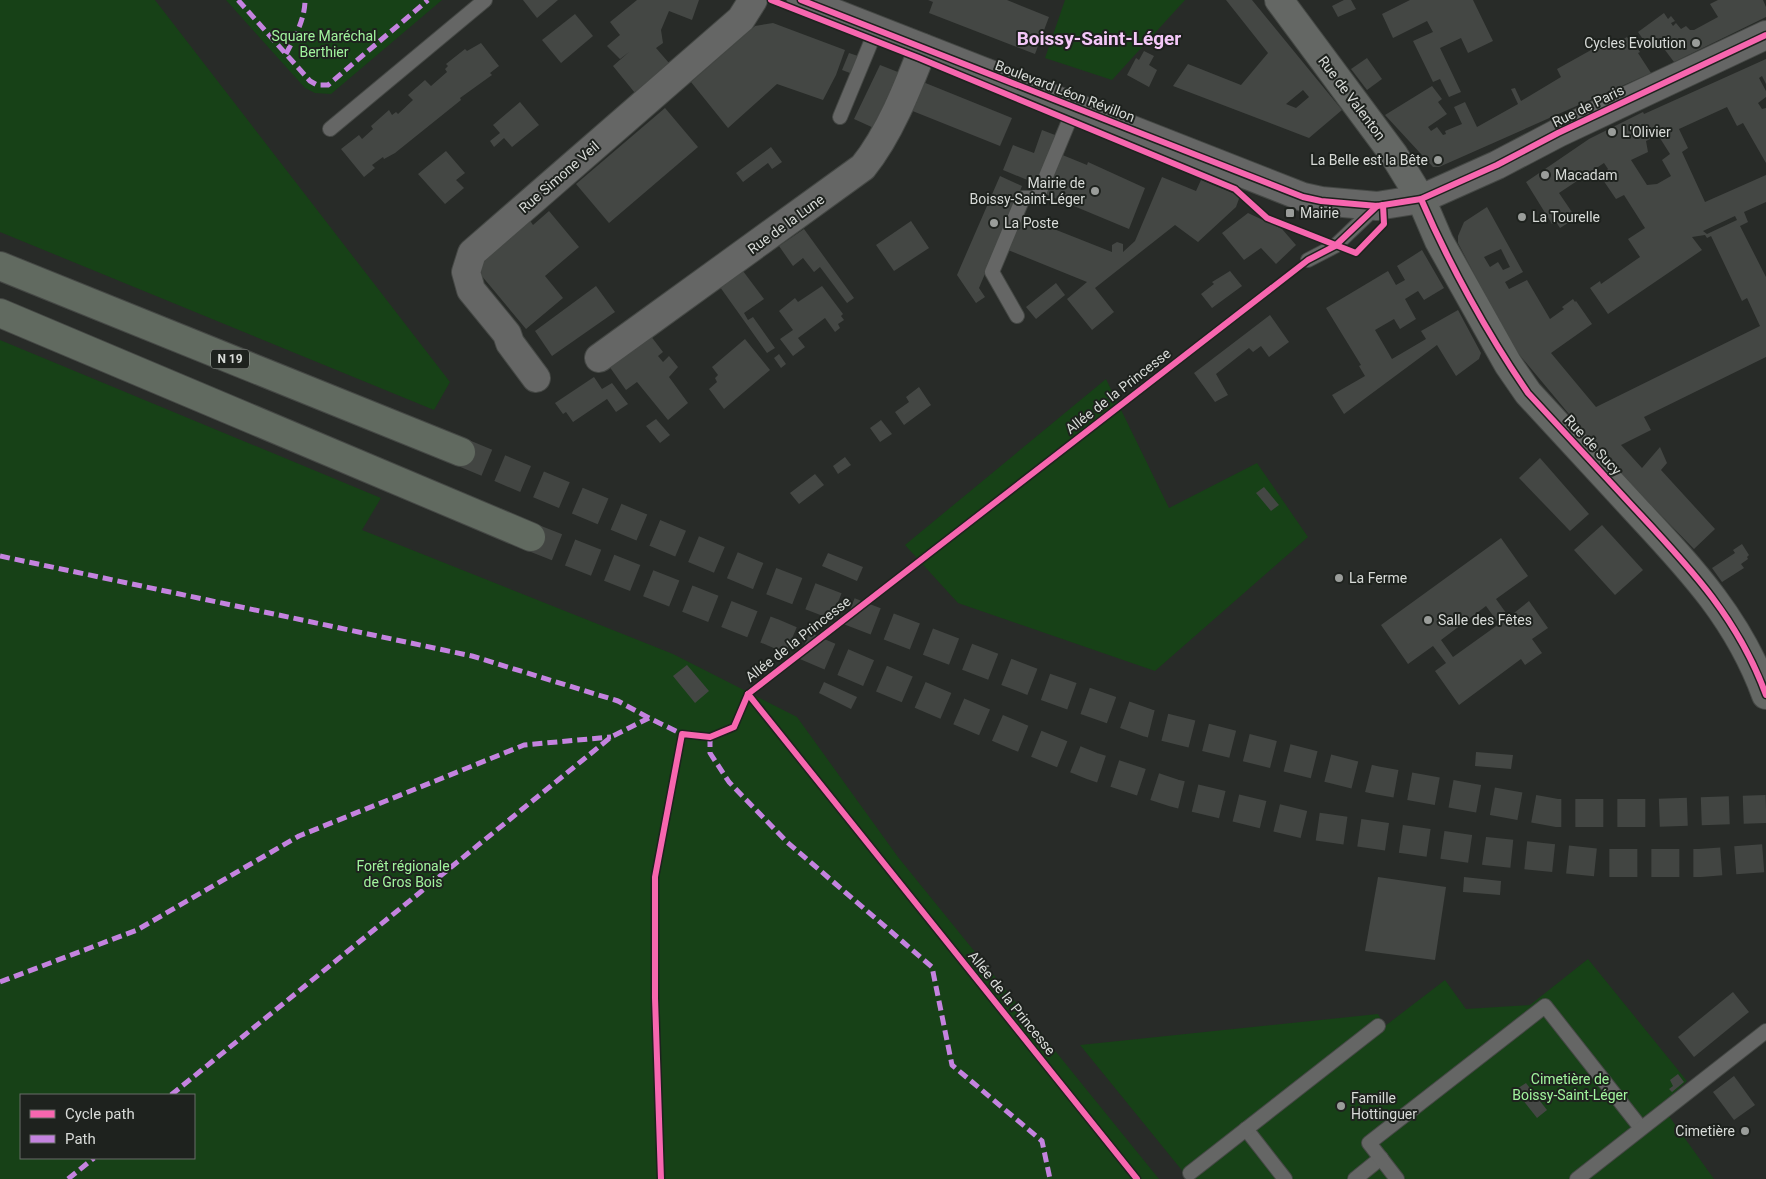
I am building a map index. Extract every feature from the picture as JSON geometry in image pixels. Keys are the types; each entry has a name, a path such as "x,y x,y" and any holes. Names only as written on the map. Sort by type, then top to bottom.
{"highway":[{"name":"N 19","path":"0,266 461,452"},
{"path":"0,314 532,537"}],"main road":[{"name":"Rue de Valenton","path":"1279,0 1383,139 1421,199"},
{"name":"Rue de Sucy","path":"1421,199 1439,241 1508,364 1528,393 1702,581 1737,635 1758,673 1766,695"}],"street":[{"name":"Rue Simone Veil","path":"536,378 510,343 507,334 471,290 466,272 472,253 741,19 753,0"},
{"name":"Boulevard Léon Révillon","path":"801,0 1303,197 1321,201 1377,206"},
{"name":"Rue de Paris","path":"1377,206 1421,199 1491,168 1558,133 1766,35"},
{"name":"Rue de la Lune","path":"599,358 862,167 873,154 885,133 923,48"}],"lane":[{"path":"330,129 485,0"},
{"path":"840,117 876,30"},
{"path":"1017,316 992,272 1023,198 1037,198 1069,121 1072,107"},
{"path":"1308,260 1336,246 1377,206"},
{"path":"1397,1179 1369,1142 1545,1006 1641,1128"},
{"path":"1190,1173 1378,1026"},
{"path":"1577,1179 1766,1031"},
{"path":"1246,1129 1285,1179"},
{"path":"1355,1179 1381,1158"}],"green space":[{"path":"0,0 155,0 450,382 434,410 0,232"},
{"name":"Square Maréchal Berthier","path":"226,0 442,0 331,94 315,93 305,88"},
{"path":"1065,0 1185,0 1112,80 1045,58"},
{"name":"Forêt régionale de Gros Bois","path":"0,340 381,498 362,530 673,654 797,717 898,857 1159,1179 0,1179"},
{"path":"1106,379 1169,508 1257,463 1308,537 1155,671 958,603 905,545"},
{"name":"Cimetière de Boissy-Saint-Léger","path":"1588,959 1687,1081 1661,1105 1714,1179 1189,1179 1080,1045 1378,1014 1385,1026 1445,980 1466,1009 1530,1005"}],"building":[{"path":"523,0 558,0 537,18"},
{"path":"637,0 699,0 692,20 669,11 661,30 663,43 656,48 669,63 635,93 613,66 629,52 620,59 607,46 620,35 610,22"},
{"path":"928,0 1007,0 1049,17 1035,54 929,13 933,2"},
{"path":"1226,0 1252,0 1342,110 1309,138 1173,86 1188,64 1241,85 1268,53","holes":["1303,90 1309,97 1296,108 1286,104"]},
{"path":"1344,0 1351,0 1356,9 1338,17 1332,6"},
{"path":"1410,0 1473,0 1493,41 1468,53 1461,38 1440,48 1461,92 1449,97 1440,79 1433,82 1413,41 1433,32 1427,21 1393,38 1382,14"},
{"path":"1718,0 1763,0 1766,7 1766,17 1674,62 1659,42 1649,48 1638,32 1664,13 1668,19 1671,16 1675,21 1671,23 1673,26 1676,23 1681,29 1686,26 1690,30 1694,30 1718,17 1710,4"},
{"path":"575,14 593,36 561,63 542,40"},
{"path":"773,23 845,50 836,75 823,100 777,84 728,128 691,82 755,26"},
{"path":"1627,37 1629,40 1633,37 1635,40 1633,42 1640,52 1638,53 1651,73 1439,167 1433,167 1385,115 1432,86 1442,99 1438,102 1447,114 1428,127 1431,131 1437,127 1443,135 1446,134 1445,131 1462,124 1454,107 1465,102 1477,127 1518,104 1511,89 1515,88 1521,101 1561,77 1557,69 1609,40 1612,46"},
{"path":"481,43 499,66 490,73 492,75 460,98 461,100 395,153 384,159 383,157 372,165 375,168 364,177 341,149 359,135 362,139 373,129 371,126 389,110 392,115 396,112 398,114 413,100 408,95 425,80 431,86 447,72 445,69 448,66 446,64 465,49 467,51"},
{"path":"1144,51 1154,56 1149,65 1157,70 1149,87 1127,75 1136,58 1139,60"},
{"path":"849,53 858,56 850,73 842,70"},
{"path":"1367,58 1382,79 1367,90 1351,69"},
{"path":"1766,59 1766,84 1762,76 1759,78 1766,91 1766,97 1758,103 1762,109 1766,108 1766,163 1743,123 1737,126 1727,107 1679,129 1688,148 1682,152 1705,202 1766,175 1766,202 1744,212 1748,222 1740,226 1766,277 1766,357 1644,417 1651,430 1621,445 1642,468 1660,447 1667,463 1661,470 1715,529 1694,549 1609,462 1512,346 1458,243 1458,236 1464,222 1487,207 1523,272 1505,282 1509,289 1527,280 1550,319 1564,309 1562,307 1573,299 1576,301 1592,324 1551,353 1596,407 1760,326 1747,298 1742,301 1711,236 1707,238 1705,235 1692,237 1702,250 1608,314 1590,288 1600,281 1601,284 1640,257 1628,239 1645,228 1624,195 1616,199 1601,177 1608,169 1604,163 1559,193 1576,218 1560,228 1556,222 1552,224 1526,182 1589,139 1643,112 1644,114","holes":["1658,135 1670,154 1662,160 1671,176 1657,184 1647,185 1631,160 1648,152 1646,141","1735,216 1737,220 1707,234 1703,231","1501,249 1510,267 1503,270 1498,262 1490,267 1484,257"]},
{"path":"880,65 903,74 876,129 854,119"},
{"path":"918,80 1012,118 1000,146 905,108"},
{"path":"520,102 539,125 512,147 504,138 494,147 490,141 500,133 493,125"},
{"path":"665,108 698,147 609,223 576,184"},
{"path":"1042,130 1055,135 1037,184 1003,170 1013,145 1034,153"},
{"path":"771,147 782,162 772,169 768,163 743,182 736,173"},
{"path":"446,151 465,173 456,180 464,188 445,204 418,174"},
{"name":"Mairie de Boissy-Saint-Léger","path":"1060,154 1087,165 1088,162 1145,188 1129,229 1045,194"},
{"path":"1000,176 1022,186 979,288 985,297 976,303 957,275"},
{"path":"1162,177 1196,191 1201,180 1240,196 1236,207 1198,242 1175,225 1095,288 1114,312 1092,330 1067,299 1087,282 1008,250 1021,216 1112,252 1112,245 1117,242 1123,244 1123,252 1135,241"},
{"path":"549,211 579,247 545,276 563,298 526,329 481,275 483,256 529,219 533,225"},
{"path":"1248,213 1282,229 1296,245 1276,264 1261,248 1244,260 1222,233"},
{"path":"911,221 929,248 894,271 876,245"},
{"path":"804,229 854,298 847,303 820,267 814,272 803,258 793,266 779,246"},
{"path":"1422,250 1444,288 1424,300 1418,291 1405,299 1416,319 1400,329 1394,319 1375,330 1392,359 1426,339 1421,331 1458,310 1481,353 1479,359 1456,376 1437,345 1344,414 1332,395 1365,376 1359,366 1361,365 1326,308 1388,271 1396,285 1405,280 1397,266"},
{"path":"743,271 764,299 744,313 748,320 753,317 775,348 767,353 720,287"},
{"path":"1230,271 1242,286 1212,308 1201,294 1214,284 1212,282"},
{"path":"1056,283 1065,295 1036,319 1026,307"},
{"path":"596,286 615,312 552,356 535,331"},
{"path":"822,286 843,314 841,316 844,320 838,324 840,328 835,332 825,318 798,338 805,347 793,356 780,339 793,330 779,311 795,298 798,302"},
{"path":"1270,315 1289,342 1269,357 1261,346 1253,352 1249,348 1216,374 1228,395 1215,402 1194,373"},
{"path":"650,335 663,352 658,356 663,362 669,356 678,367 669,377 688,403 668,420 637,382 626,390 609,366"},
{"path":"745,339 770,370 724,409 709,389 717,382 715,378 718,375 712,367"},
{"path":"779,354 786,364 781,368 774,358"},
{"path":"594,377 602,389 612,383 628,404 616,412 607,399 573,422 566,412 563,414 555,403"},
{"path":"919,387 931,405 904,425 895,412 909,402 906,397"},
{"path":"656,419 670,435 660,443 646,426"},
{"path":"881,420 892,434 880,442 870,428"},
{"path":"845,457 851,465 838,474 833,466"},
{"path":"1540,458 1589,514 1570,531 1519,478"},
{"path":"815,474 824,485 799,504 790,493"},
{"path":"1264,487 1279,505 1271,511 1256,493"},
{"path":"1602,525 1643,570 1615,595 1574,550"},
{"name":"Salle des Fêtes","path":"1501,538 1528,576 1496,599 1509,617 1529,601 1548,628 1532,639 1542,653 1525,665 1521,659 1459,705 1435,671 1446,663 1433,646 1408,664 1381,625","holes":["1486,606 1499,624 1453,657 1441,640"]},
{"path":"1742,544 1749,555 1748,559 1741,564 1744,568 1722,582 1712,568 1735,553 1733,550"},
{"path":"828,553 863,567 857,581 822,566"},
{"path":"687,665 709,691 695,703 673,676"},
{"path":"824,682 857,697 851,709 819,693"},
{"path":"1476,752 1513,755 1511,769 1475,766"},
{"path":"1378,877 1446,887 1435,960 1365,951"},
{"path":"1464,877 1501,881 1500,895 1463,892"},
{"path":"1733,992 1749,1012 1694,1057 1678,1037"},
{"path":"1678,1074 1684,1082 1672,1092 1669,1089 1673,1086 1670,1080"},
{"path":"1734,1076 1755,1105 1734,1120 1713,1092"},
{"path":"1526,1083 1547,1110 1537,1118 1515,1090"}],"tunnel":[{"path":"461,452 758,576 1043,686 1148,723 1375,780 1557,813 1653,813 1766,809"},
{"path":"531,537 772,632 1019,737 1092,766 1174,793 1306,825 1485,851 1601,863 1700,863 1766,858"}],"marked path":[{"path":"238,0 310,81 317,85 328,85 428,0"},
{"path":"286,54 301,21 305,0"},
{"path":"0,556 472,656 618,701 649,718"},
{"path":"172,1094 611,737 649,718 682,734"},
{"path":"0,982 137,930 299,836 524,745 611,737"},
{"path":"710,737 710,753 729,782 787,842 932,967 952,1065 1042,1141 1050,1179"},
{"path":"68,1179 93,1159"}],"cycle path":[{"path":"771,0 919,58 1235,189 1267,218 1356,253 1384,224 1383,205"},
{"path":"801,0 1303,197 1321,201 1377,206 1421,199 1497,165 1558,133 1766,35"},
{"path":"1421,199 1470,299 1528,393 1675,553 1711,595 1727,618 1755,667 1766,695"},
{"name":"Allée de la Princesse","path":"748,694 1308,260 1335,246 1377,206"},
{"name":"Allée de la Princesse","path":"748,694 1137,1179"},
{"name":"Allée de la Princesse","path":"661,1179 655,998 655,877 682,734 710,737 734,727 748,694"}],"place":[{"name":"Cycles Evolution","path":"1696,43"},
{"name":"L'Olivier","path":"1612,132"},
{"name":"La Belle est la Bête","path":"1438,160"},
{"name":"Macadam","path":"1545,175"},
{"name":"Mairie de Boissy-Saint-Léger","path":"1095,191"},
{"name":"Mairie","path":"1290,213"},
{"name":"La Tourelle","path":"1522,217"},
{"name":"La Poste","path":"994,223"},
{"name":"La Ferme","path":"1339,578"},
{"name":"Salle des Fêtes","path":"1428,620"},
{"name":"Famille Hottinguer","path":"1341,1106"},
{"name":"Cimetière","path":"1745,1131"}],"district":[{"name":"Boissy-Saint-Léger","path":"1099,38"}]}
